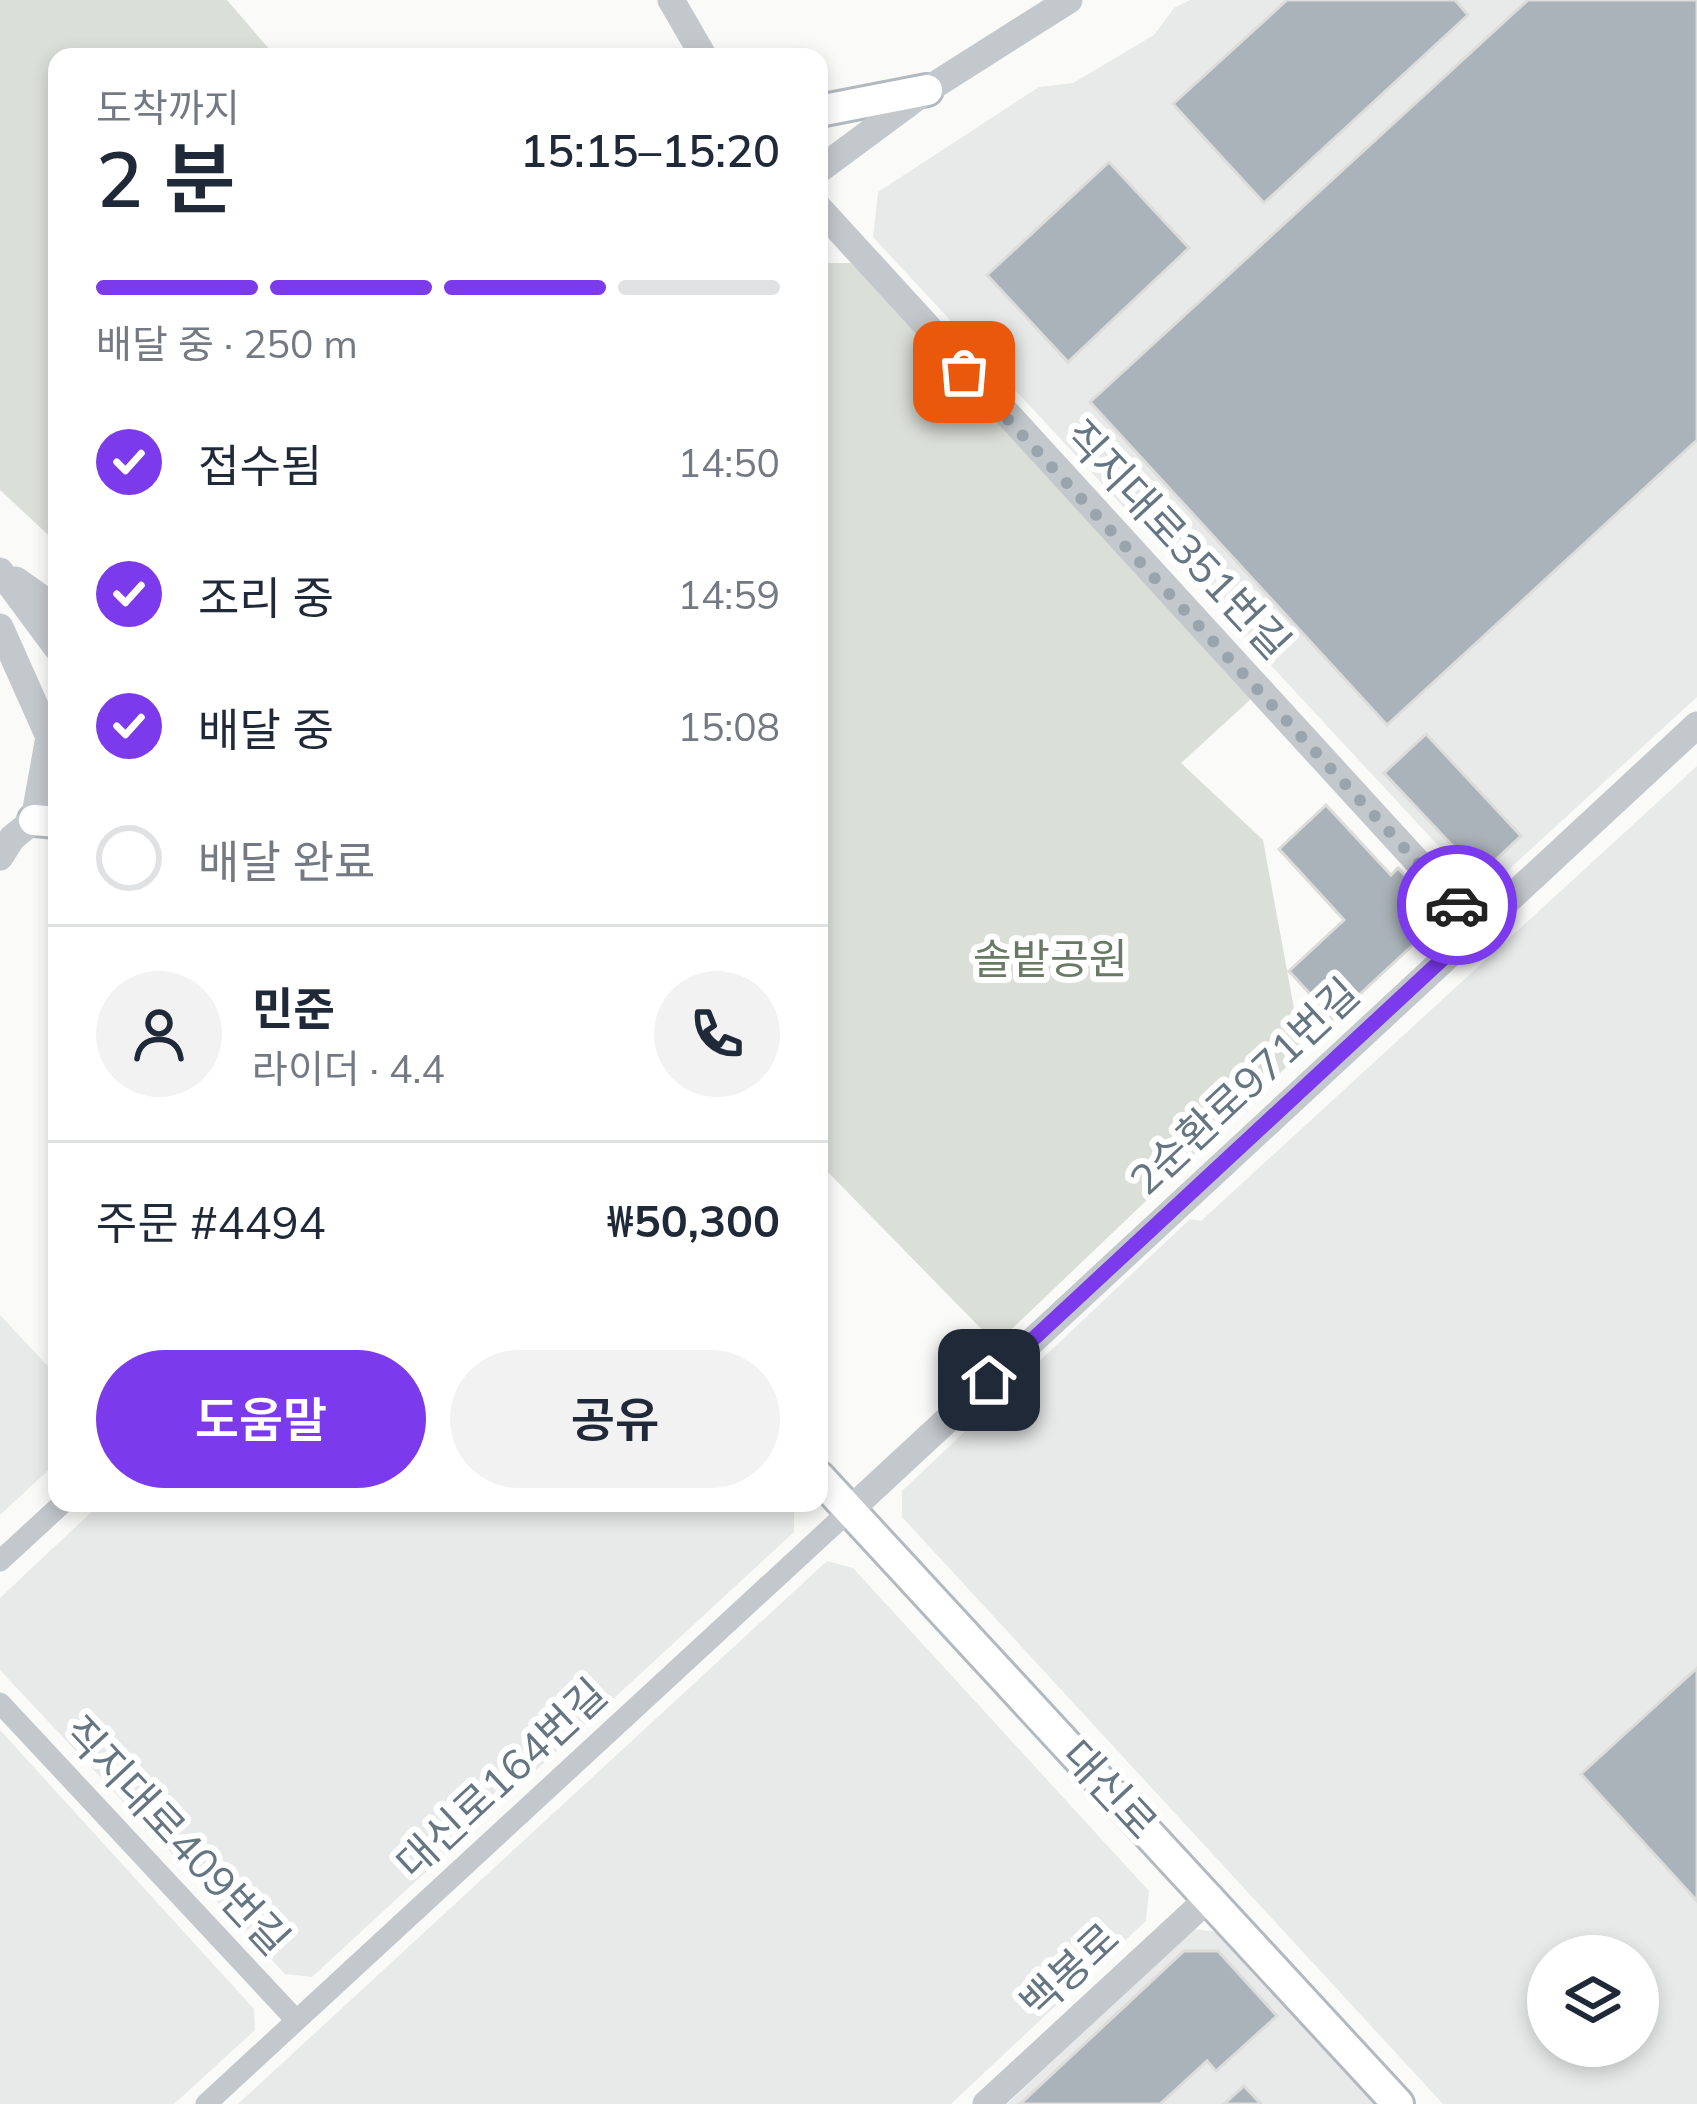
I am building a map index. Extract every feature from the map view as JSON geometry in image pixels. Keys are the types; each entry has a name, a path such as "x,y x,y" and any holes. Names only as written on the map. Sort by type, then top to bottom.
{"main road":[{"path":"828,109 926,90"},
{"name":"대신로","path":"828,1487 1398,2104"}],"street":[{"path":"671,0 699,48"},
{"path":"828,163 926,90 1069,0"},
{"name":"직지대로351번길","path":"828,218 1477,927"},
{"path":"0,570 48,602"},
{"path":"0,570 48,636"},
{"path":"0,627 40,711 48,745"},
{"path":"0,670 40,711"},
{"name":"2순환로971번길","path":"850,1510 1697,724"},
{"path":"27,829 48,761"},
{"name":"대신로164번길","path":"206,2104 850,1510"},
{"path":"0,1561 53,1512"},
{"name":"직지대로409번길","path":"0,1703 296,2020"},
{"name":"백봉로","path":"986,2104 1210,1897"}],"shaded area":[{"path":"1190,0 1697,0 1697,697 1505,873 1459,868 873,237 878,192 1039,87 1073,83 1154,35 1174,8"},
{"path":"1697,766 1697,2104 1443,2104 902,1517 902,1491 1190,1219 1201,1221"},
{"path":"0,1315 48,1366 48,1470 0,1515"},
{"path":"91,1512 794,1512 794,1532 312,1977 285,1974 0,1670 0,1598"},
{"path":"827,1561 853,1568 1149,1891 1146,1921 951,2104 238,2104"},
{"path":"0,1730 254,2009 255,2030 174,2104 0,2104"},
{"path":"1193,1929 1220,1932 1378,2104 1007,2104"}],"green space":[{"path":"0,0 227,0 268,48 48,48 48,535 0,490"},
{"name":"솔밭공원","path":"828,263 851,263 1251,699 1181,763 1263,840 1302,1052 996,1344 828,1172"}],"building":[{"path":"1287,0 1455,0 1468,15 1264,203 1173,104"},
{"path":"1528,0 1697,0 1697,440 1387,725 1090,402"},
{"path":"1109,162 1189,248 1068,362 987,275"},
{"path":"1426,734 1521,836 1491,864 1464,858 1384,773"},
{"path":"1326,805 1391,875 1398,868 1443,917 1333,1019 1289,971 1344,920 1279,849"},
{"path":"1697,1668 1697,1901 1581,1774"},
{"path":"1184,1951 1218,1951 1277,2016 1216,2071 1207,2061 1160,2104 1020,2104"},
{"path":"1244,2086 1261,2104 1224,2104"}],"way so far":[{"path":"964,372 1457,905"}],"route":[{"path":"989,1380 1477,927 1457,905"}]}
